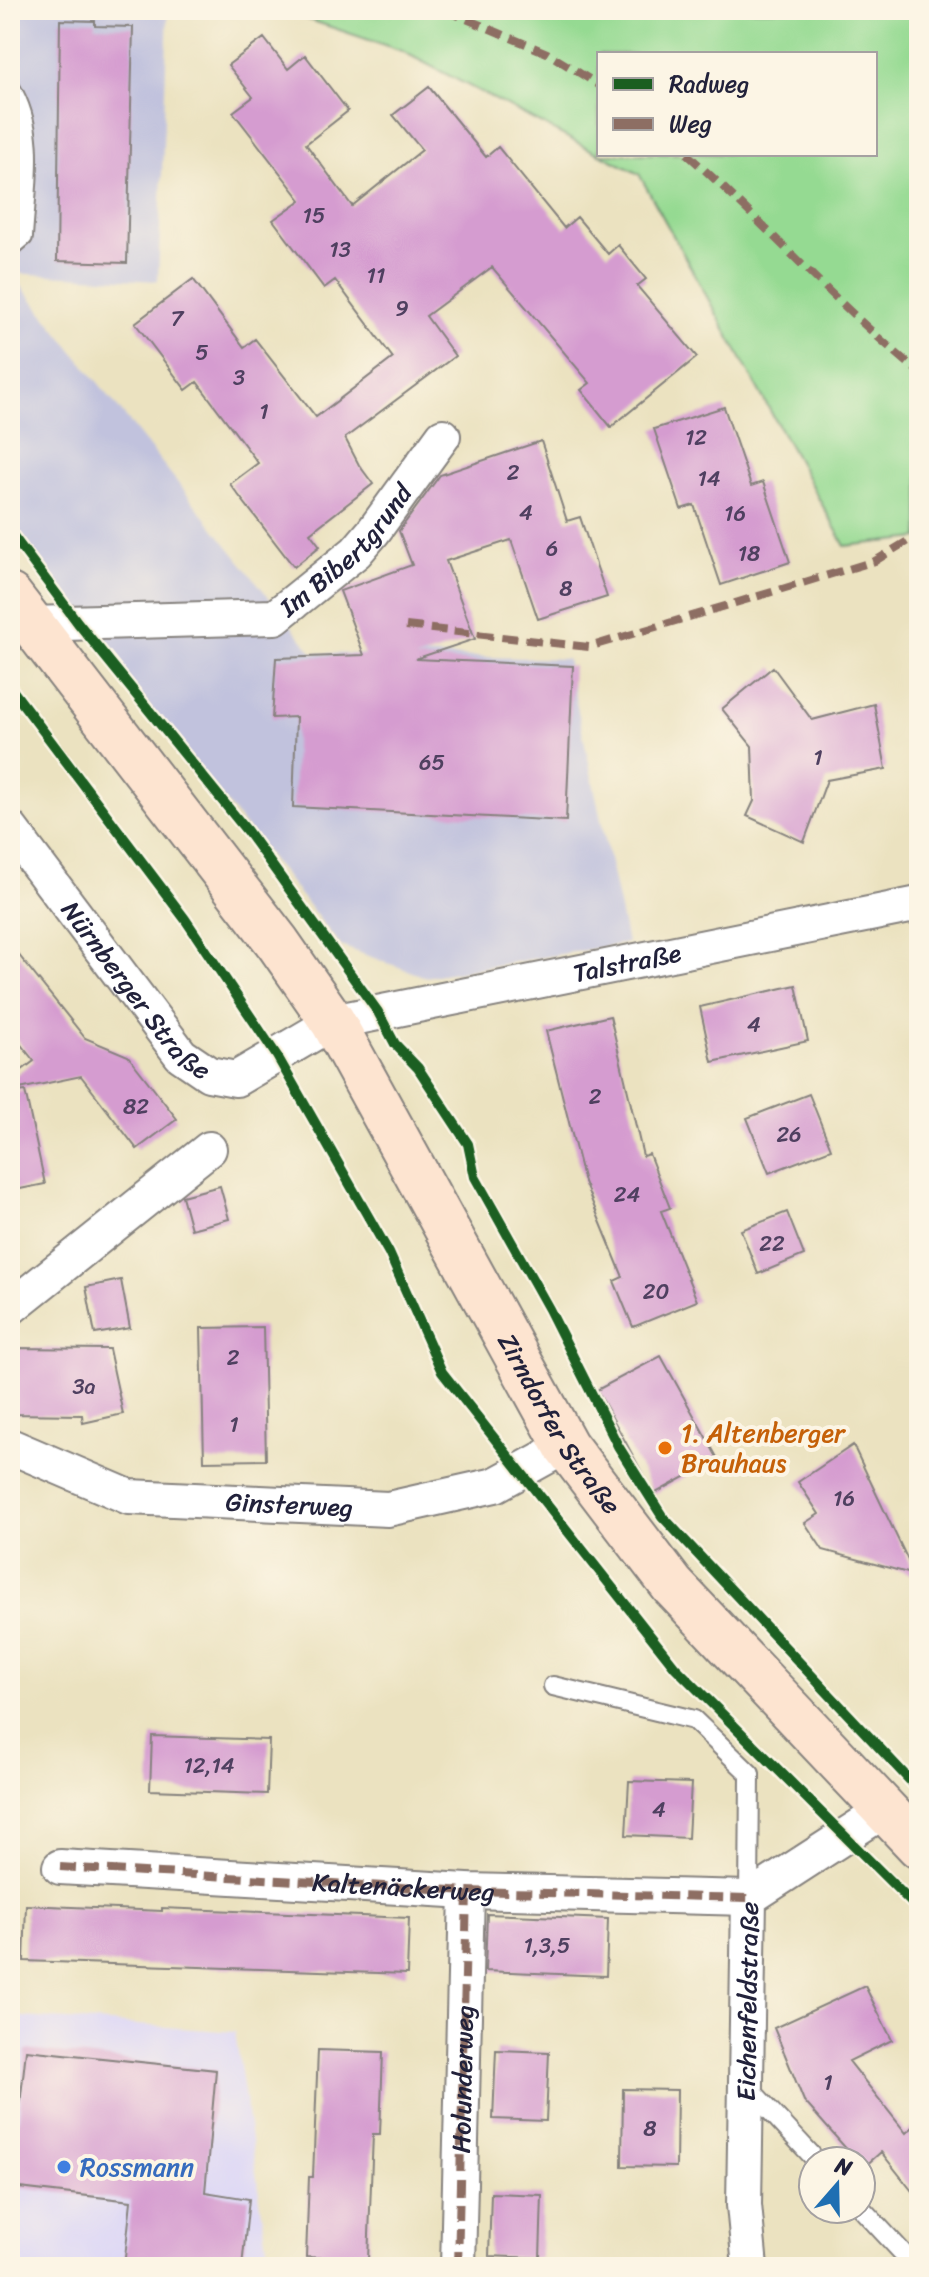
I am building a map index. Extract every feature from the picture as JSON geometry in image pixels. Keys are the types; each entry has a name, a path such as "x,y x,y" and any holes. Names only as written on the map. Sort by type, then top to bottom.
{"main road":[{"name":"Zirndorfer Straße","path":"21,610 278,943 333,1022 566,1446 672,1585 919,1846"}],"street":[{"name":"Im Bibertgrund","path":"21,610 275,617 356,552 443,436"},
{"name":"Nürnberger Straße","path":"10,828 181,1055 209,1074 236,1079 333,1022"},
{"name":"Talstraße","path":"333,1022 919,904"},
{"path":"10,1308 209,1149"},
{"name":"Ginsterweg","path":"10,1446 129,1497 388,1509 495,1485 566,1446"},
{"name":"Eichenfeldstraße","path":"750,2267 744,2205 749,1898 885,1810"},
{"name":"Kaltenäckerweg","path":"60,1867 467,1891 749,1898"},
{"name":"Holunderweg","path":"458,2267 467,1891"}],"lane":[{"path":"10,87 18,99 30,138 23,237 10,248"},
{"path":"553,1686 694,1720 750,1774 749,1898"},
{"path":"745,2085 802,2145"},
{"path":"877,2225 916,2267"}],"shaded area":[{"path":"10,10 168,10 158,281 11,273 313,653 567,659 627,943 426,977 341,946 10,532"},
{"path":"10,2016 235,2032 270,2267 10,2267"}],"green space":[{"path":"280,10 919,10 919,538 845,546 639,174 604,156 877,156 877,52 597,52 597,153 402,51"}],"building":[{"path":"60,20 95,21 95,26 133,27 127,263 57,261"},
{"path":"264,38 288,69 305,55 348,111 306,144 352,206 422,150 393,115 429,87 486,157 498,147 564,228 577,217 608,254 618,245 646,279 637,286 697,357 611,427 581,390 590,383 492,267 426,316 455,356 345,438 373,484 310,533 320,546 294,567 230,484 258,463 197,382 186,390 135,323 193,279 244,347 255,339 316,417 393,358 335,280 324,288 273,220 301,200 233,112 253,97 228,65"},
{"path":"724,407 751,486 763,482 790,562 721,585 694,505 681,509 654,429"},
{"path":"541,441 567,521 580,517 607,597 538,619 511,540 446,561 475,639 415,659 573,666 566,821 293,807 296,717 272,718 276,658 364,655 340,591 412,565 399,531 440,475"},
{"path":"773,667 812,720 874,704 886,769 827,780 804,842 747,816 754,801 752,746 722,709"},
{"path":"10,944 85,1038 128,1056 177,1119 137,1149 81,1076 10,1091 10,1079 34,1061 10,1031"},
{"path":"796,985 808,1041 712,1062 700,1007"},
{"path":"610,1016 643,1156 649,1154 670,1208 661,1211 697,1301 633,1327 614,1281 623,1277 584,1182 546,1031"},
{"path":"25,1091 45,1184 10,1191 10,1093"},
{"path":"809,1094 831,1149 769,1173 747,1118"},
{"path":"220,1186 229,1219 191,1229 182,1196"},
{"path":"787,1212 804,1255 758,1274 741,1230"},
{"path":"121,1280 130,1328 95,1334 86,1287"},
{"path":"263,1327 266,1460 204,1461 201,1328"},
{"path":"10,1348 109,1349 123,1414 83,1423 82,1415 10,1414"},
{"path":"661,1356 718,1459 654,1494 597,1390"},
{"path":"853,1445 915,1575 823,1550 805,1523 819,1514 798,1482"},
{"path":"152,1736 269,1740 267,1794 150,1790"},
{"path":"629,1781 691,1783 688,1838 626,1835"},
{"path":"26,1905 409,1918 407,1974 24,1961"},
{"path":"487,1914 608,1919 606,1976 485,1971"},
{"path":"865,1986 892,2040 849,2061 906,2133 919,2122 919,2200 881,2152 877,2156 877,2145 843,2145 804,2101 774,2028"},
{"path":"26,2050 216,2070 205,2192 249,2199 242,2267 124,2267 131,2201 11,2187"},
{"path":"318,2050 383,2052 380,2134 373,2134 368,2260 306,2257"},
{"path":"496,2050 549,2052 546,2121 493,2119"},
{"path":"623,2089 677,2090 676,2167 622,2166"},
{"path":"491,2193 542,2195 540,2258 489,2256"}],"marked path":[{"path":"445,10 547,53 597,84"},
{"path":"689,156 859,320 919,372"},
{"path":"406,626 589,647 875,561 919,534"},
{"path":"60,1867 467,1891 749,1898"},
{"path":"458,2267 467,1891"},
{"path":"10,2200 12,2211"}],"cycle path":[{"path":"10,532 78,623 247,831 378,1012 395,1044 418,1068 468,1144 475,1177 549,1309 618,1446 662,1516 919,1790"},
{"path":"10,687 185,919 277,1056 389,1253 442,1372 675,1667 919,1910"}],"place":[{"name":"1. Altenberger Brauhaus","path":"665,1448"},
{"name":"Rossmann","path":"64,2167"}]}
